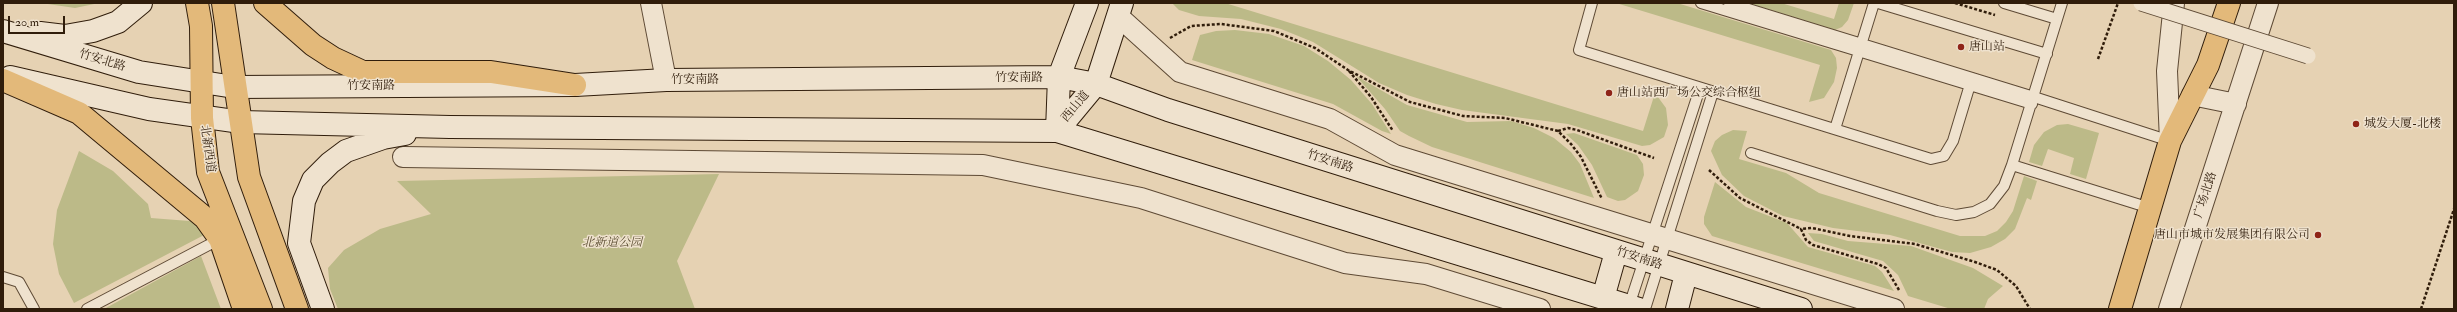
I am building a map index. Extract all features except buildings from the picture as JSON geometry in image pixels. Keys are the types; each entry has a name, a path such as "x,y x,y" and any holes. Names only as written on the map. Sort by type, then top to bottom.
{"main road":[{"path":"3,30 65,36 93,31 118,22 141,3"},
{"name":"北新西道","path":"197,3 201,26 202,118 208,172 261,309"},
{"path":"223,3 234,87 249,177 297,309"},
{"path":"265,3 313,45 333,58 363,72 492,72 575,85"},
{"name":"西山道","path":"1057,131 1059,77 1087,3"},
{"path":"2120,309 2170,141 2208,65 2229,3"},
{"name":"西山道","path":"1057,131 1096,84 1120,10"},
{"name":"竹安北路","path":"3,30 140,72 202,82"},
{"path":"3,75 149,109 202,118 241,122 450,127 1057,131 1638,308"},
{"name":"竹安南路","path":"202,82 234,87 575,85 666,80 1059,77 1096,84 1168,110 1801,309"},
{"path":"3,80 79,113 205,218 220,239 244,309"},
{"path":"323,309 299,242 304,202 313,180 330,163 346,151 383,138 450,127"},
{"path":"1603,298 1616,252"},
{"path":"1677,309 1686,274"}],"street":[{"path":"651,3 666,80"},
{"path":"2141,3 2308,56"},
{"path":"2170,141 2167,70 2174,3"},
{"name":"广场北路","path":"2169,309 2268,3"},
{"path":"1120,10 1180,72 1330,119 1395,155 1659,238 1897,301"},
{"path":"2192,95 2236,104"},
{"path":"404,157 983,165 1141,198 1345,263 1426,274 1540,309"}],"lane":[{"path":"1592,3 1579,50 1931,159 1944,156 1953,141 1971,81"},
{"path":"1701,3 1860,47"},
{"path":"1729,3 1860,47 2170,141"},
{"path":"1835,129 1874,3"},
{"path":"1878,3 2047,54"},
{"path":"2004,3 2057,19"},
{"path":"1751,153 1937,211 1956,215 1974,212 1990,204 2004,186 2033,100 2062,3"},
{"path":"1638,308 1659,238 1700,88"},
{"path":"1638,308 1659,238 1713,92"},
{"path":"2012,165 2150,208"},
{"path":"87,309 220,239"},
{"path":"3,277 19,282 34,309"}],"path":[{"path":"1955,3 1999,16"},
{"path":"2098,58 2118,3"},
{"path":"1168,39 1191,26 1221,24 1274,31 1315,48 1348,70 1410,102 1463,116 1520,120 1558,132 1571,144 1581,157 1605,206"},
{"path":"1348,70 1374,102 1396,136"},
{"path":"1558,132 1568,128 1577,130 1654,158"},
{"path":"1709,170 1740,198 1802,229 1812,228 1850,236 1907,243 1975,262 1997,270 2016,286 2030,309"},
{"path":"2421,309 2454,209"},
{"path":"1802,229 1806,240 1813,245 1878,264 1886,268 1892,274 1897,301"}],"green space":[{"path":"41,3 99,3 75,8"},
{"path":"1172,3 1225,3 1643,131 1655,93 1666,108 1668,125 1664,137 1650,145 1642,146 1568,124 1462,110 1436,104 1407,95 1379,83 1313,42 1281,29 1241,19 1199,16 1179,10"},
{"path":"1616,3 1677,3 1831,50 1836,58 1837,68 1834,82 1824,98 1809,102 1820,65"},
{"path":"1748,3 1781,3 1834,19 1839,3 1854,3 1848,20 1842,27 1835,30"},
{"path":"1235,30 1269,34 1304,46 1328,61 1351,80 1372,104 1391,134 1382,131 1333,104 1192,60 1200,35 1216,31"},
{"path":"1356,76 1407,105 1467,122 1511,121 1534,128 1554,138 1571,152 1580,164 1594,198 1432,147 1409,136 1400,131 1385,109"},
{"path":"2068,124 2099,133 2086,179 2070,174 2074,158 2048,149 2042,166 2029,162 2034,145 2044,132 2057,125"},
{"path":"1733,130 1747,131 1739,159 1786,173 1819,193 1960,236 1985,236 1997,231 2006,222 2013,211 2024,176 2037,181 2031,200 2027,198 2015,229 2005,239 1991,247 1970,253 1952,252 1890,235 1833,228 1783,216 1744,196 1722,175 1711,151 1715,141 1722,135"},
{"path":"1574,133 1637,155 1643,164 1644,175 1638,191 1625,200 1618,201 1607,197 1592,165 1578,145 1566,134"},
{"path":"79,151 113,171 148,204 151,218 202,222 206,234 74,303 59,274 53,244 57,210"},
{"name":"北新道公园","path":"719,174 677,261 695,309 338,309 330,289 328,268 344,250 380,229 431,214 397,181"},
{"path":"1715,182 1746,207 1787,223 1808,247 1875,266 1882,272 1894,291 1712,236 1704,224 1704,217"},
{"path":"1808,233 1822,234 1848,241 1911,246 1973,268 2003,286 1988,299 1984,309 1951,309 1908,296 1898,275 1883,261 1814,241"},
{"path":"201,256 221,309 104,309"}],"place":[{"name":"唐山站","path":"1961,47"},
{"name":"唐山站西广场公交综合枢纽","path":"1609,93"},
{"name":"城发大厦-北楼","path":"2356,124"},
{"name":"唐山市城市发展集团有限公司","path":"2318,235"}]}
